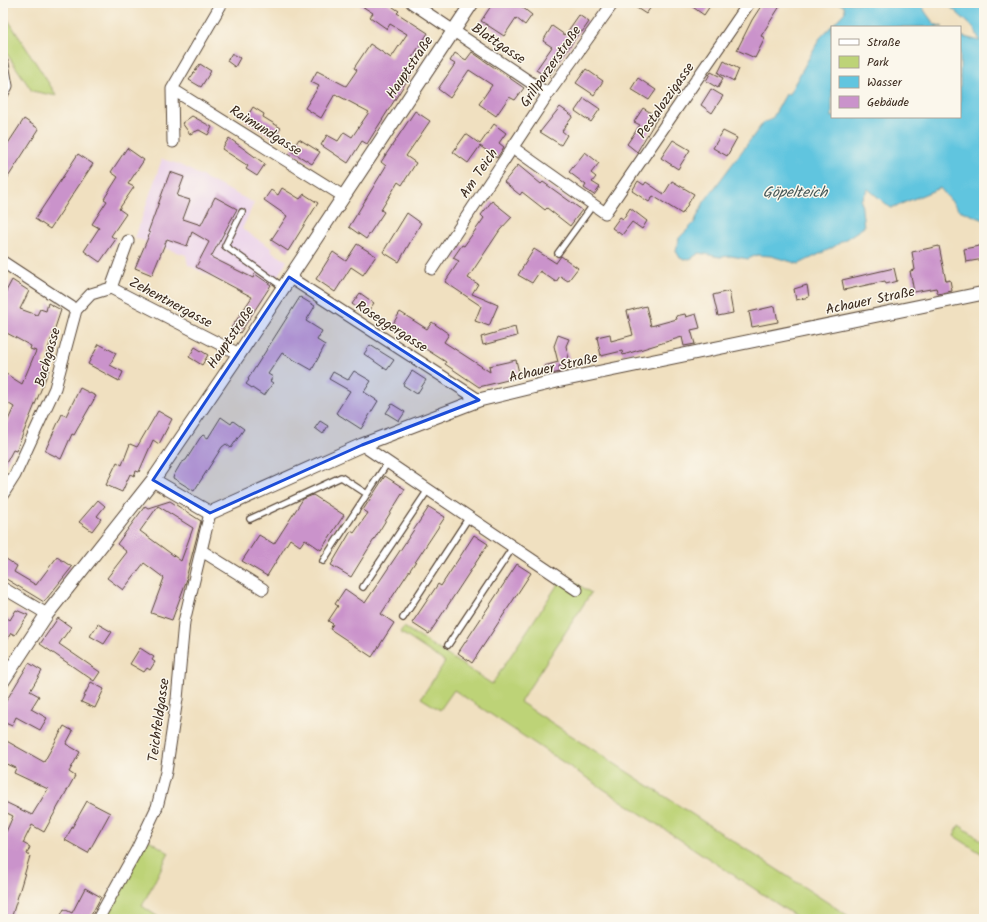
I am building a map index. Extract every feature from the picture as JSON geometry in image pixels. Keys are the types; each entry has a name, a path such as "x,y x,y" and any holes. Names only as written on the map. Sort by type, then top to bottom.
{"street":[{"path":"174,142 172,88 222,3"},
{"name":"Blattgasse","path":"412,3 548,94"},
{"name":"Hauptstraße","path":"3,681 47,614 153,480 239,354 472,3"},
{"name":"Grillparzerstraße","path":"512,147 613,3"},
{"name":"Pestalozzigasse","path":"605,213 750,3"},
{"path":"3,64 6,86 3,93"},
{"name":"Raimundgasse","path":"172,88 343,196"},
{"name":"Am Teich","path":"432,269 512,147 605,213"},
{"path":"112,288 128,242"},
{"path":"3,262 76,310"},
{"name":"Roseggergasse","path":"286,282 479,400"},
{"name":"Bachgasse","path":"3,494 15,475 55,388 76,310 91,294 112,288"},
{"name":"Zehentnergasse","path":"112,288 239,354"},
{"name":"Achauer Straße","path":"210,513 362,445 479,400 558,381 984,293"},
{"path":"362,445 577,590"},
{"path":"153,480 210,513"},
{"name":"Teichfeldgasse","path":"98,919 136,851 157,807 166,772 177,699 184,622 202,552 210,513"},
{"path":"202,552 263,589"},
{"path":"3,588 47,614"}],"lane":[{"path":"558,253 593,205"},
{"path":"242,212 225,246 286,282"},
{"path":"323,561 388,462"},
{"path":"250,519 342,477 367,494"},
{"path":"363,587 428,490"},
{"path":"403,618 469,517"},
{"path":"448,645 513,547"}],"highlighted area":[{"path":"289,277 479,400 362,445 210,513 153,480"}],"shaded area":[{"path":"162,159 178,164 254,203 242,229 273,249 271,251 287,261 261,302 188,265 186,255 135,238"}],"green space":[{"path":"3,12 57,96 32,91 3,48"},
{"path":"564,575 591,593 520,702 853,919 800,919 454,690 440,710 421,698 445,662 400,632 404,627 492,684"},
{"path":"959,825 984,842 984,855 954,836"},
{"path":"146,838 169,853 142,906 161,919 102,919"}],"water":[{"name":"Göpelteich","path":"838,3 923,3 924,10 934,24 940,26 832,26 845,12 844,6"},
{"name":"Göpelteich","path":"946,3 984,3 984,220 959,210 940,188 891,208 868,189 861,200 864,227 832,248 799,264 771,256 757,255 748,259 731,256 720,257 699,253 692,258 685,260 680,258 676,251 679,238 694,223 704,202 763,123 772,119 786,94 789,94 820,38 831,27 831,118 961,118 961,36 980,41 974,28"}],"building":[{"path":"357,3 387,3 399,11 397,13 428,33 411,59 418,63 367,144 362,141 348,163 321,145 327,135 338,141 344,132 352,137 369,112 335,94 321,118 305,108 319,86 311,82 317,71 346,86 357,70 354,68 370,44 391,58 407,34 390,24 387,29 370,17 373,13"},
{"path":"493,3 517,3 532,15 525,25 516,18 504,36 481,21"},
{"path":"629,3 654,3 646,14"},
{"path":"687,3 712,3 704,15"},
{"path":"763,3 782,3 761,36 765,38 755,58 737,50 752,20"},
{"path":"579,15 589,22 582,32 580,31 548,78 536,70 552,47 543,41 552,26 565,35"},
{"path":"472,52 524,88 515,100 509,97 496,116 479,104 492,85 469,70 450,98 438,89 455,64 450,61 455,53 466,60"},
{"path":"232,53 240,58 235,67 227,61"},
{"path":"724,61 739,69 734,81 718,73"},
{"path":"200,64 211,71 201,87 189,80"},
{"path":"586,69 603,81 594,95 576,83"},
{"path":"711,72 723,78 718,88 706,81"},
{"path":"638,78 656,90 649,100 631,89"},
{"path":"711,89 723,96 712,113 701,105"},
{"path":"584,98 600,109 591,122 575,111"},
{"path":"253,107 264,114 263,117 281,128 274,138 245,120"},
{"path":"560,107 573,116 562,131 567,135 561,145 540,132"},
{"path":"643,108 658,117 637,152 627,144 640,125 634,122"},
{"path":"415,111 430,121 406,156 416,163 402,185 398,182 381,210 384,212 366,239 349,227 386,166 381,162"},
{"path":"192,116 212,127 208,135 199,130 190,134 182,123"},
{"path":"24,119 39,129 3,185 3,151"},
{"path":"494,124 506,133 499,143 504,147 497,158 480,146 468,163 453,152 466,134 480,144"},
{"path":"723,131 737,138 727,156 713,148"},
{"path":"229,138 265,164 257,176 246,169 248,166 222,149"},
{"path":"299,139 320,152 312,164 291,151"},
{"path":"673,140 690,150 678,169 661,158"},
{"path":"127,148 144,160 128,184 134,187 119,209 126,214 111,236 116,239 100,262 84,251 99,228 92,224 107,201 104,199 118,177 111,172"},
{"path":"585,152 599,163 591,173 596,177 592,182 600,187 594,195 584,188 586,185 569,172"},
{"path":"78,154 93,164 50,229 35,219"},
{"path":"518,165 541,184 543,182 582,210 570,226 547,208 545,210 522,192 520,195 504,182"},
{"path":"170,172 184,177 177,196 190,200 183,219 201,225 215,197 237,209 211,257 253,278 255,274 271,285 240,333 231,328 252,297 196,267 209,242 192,232 187,246 167,239 152,275 135,268 150,233 148,232"},
{"path":"638,181 644,185 646,182 664,194 672,181 694,194 682,214 653,196 649,202 632,191"},
{"path":"282,188 300,199 304,194 318,203 288,251 271,240 287,216 264,200 271,190 278,195"},
{"path":"492,201 512,217 500,230 468,278 478,284 472,294 498,305 489,326 475,321 481,306 445,282 459,261 453,258 462,245 464,246 484,218 481,215"},
{"path":"630,208 647,221 642,229 632,222 622,235 612,228 620,217 623,219"},
{"path":"407,213 421,223 399,262 383,252"},
{"path":"357,244 376,256 363,275 351,267 335,292 316,279 333,252 346,261"},
{"path":"984,245 984,259 966,262 964,249"},
{"path":"939,246 946,281 950,280 952,291 938,294 936,288 914,292 910,271 915,270 912,252"},
{"path":"534,249 556,263 561,256 578,268 568,281 560,276 556,282 540,271 532,283 518,275"},
{"path":"894,268 897,281 886,284 885,281 844,290 842,280"},
{"path":"12,280 29,291 20,309 37,315 40,309 46,311 48,303 61,310 42,367 49,370 16,451 13,450 3,469 3,431 14,407 3,400 3,372 22,384 36,351 30,349 31,346 3,331 3,297"},
{"path":"807,285 809,297 796,300 794,289"},
{"path":"729,291 733,313 718,316 713,295"},
{"path":"360,293 374,303 366,314 352,304"},
{"path":"300,297 315,306 306,321 322,331 317,340 325,345 312,370 282,353 268,374 273,377 270,381 273,383 264,396 246,384"},
{"path":"646,306 651,326 677,319 676,316 685,314 686,317 696,314 700,328 691,330 695,344 684,346 682,337 623,355 622,351 601,356 597,337 610,334 611,341 633,335 627,311"},
{"path":"775,306 778,322 752,327 749,312"},
{"path":"400,312 427,329 432,322 449,334 444,342 490,372 489,366 516,360 520,377 479,387 445,364 446,362 391,327"},
{"path":"515,327 517,336 483,345 481,337"},
{"path":"558,335 569,339 566,346 570,363 559,366 560,372 547,375 544,366 558,362 554,346"},
{"path":"99,344 116,353 110,365 123,372 119,381 88,364"},
{"path":"370,345 394,360 387,370 364,354"},
{"path":"195,347 208,355 202,365 189,357"},
{"path":"354,371 371,381 364,392 378,401 361,429 336,413 350,391 329,379 333,372 348,380"},
{"path":"412,371 426,380 417,394 403,385"},
{"path":"80,388 96,396 74,435 72,434 61,459 45,451 62,414 66,416"},
{"path":"392,404 405,412 399,421 386,413"},
{"path":"158,411 172,419 159,444 153,440 139,472 136,471 134,476 130,474 122,492 106,485 117,462 122,465 130,444 137,447"},
{"path":"221,417 231,424 233,421 244,429 231,448 226,444 222,447 194,491 173,478 174,475 200,438 203,435 208,438"},
{"path":"320,421 328,426 323,434 315,428"},
{"path":"385,476 405,489 351,577 331,565 351,531 354,533 368,513 363,510"},
{"path":"313,495 344,515 321,550 305,539 300,546 290,539 267,576 242,561 259,535 274,544 303,499"},
{"path":"98,500 105,506 97,516 101,519 92,531 79,522"},
{"path":"170,501 201,521 186,578 187,579 172,620 151,613 164,578 144,563 123,590 107,578 127,552 117,544 145,506 148,508","holes":["158,506 193,528 181,561 140,531"]},
{"path":"429,507 445,517 381,614 394,623 372,657 330,629 333,624 328,621 338,606 335,604 345,589 365,603"},
{"path":"474,535 488,544 429,634 412,623 438,584 441,586"},
{"path":"3,557 17,566 14,572 36,585 57,557 72,567 44,602 3,577"},
{"path":"517,564 531,573 472,663 458,653"},
{"path":"16,610 28,615 15,635 11,633 3,646 3,615 10,620"},
{"path":"58,618 71,627 59,644 100,672 94,681 40,644"},
{"path":"98,624 112,632 104,644 90,636"},
{"path":"140,648 154,657 152,660 155,662 150,670 147,668 144,672 130,664"},
{"path":"29,663 42,671 30,691 39,696 31,709 47,718 40,730 16,717 12,726 3,722 3,706"},
{"path":"91,682 104,689 95,708 81,702"},
{"path":"64,726 73,731 66,744 80,752 69,772 75,776 44,832 32,825 23,843 30,847 27,854 30,856 11,919 3,919 3,831 6,832 13,816 3,811 3,801 32,815 48,789 14,773 16,768 3,762 3,739 44,762"},
{"path":"87,801 110,813 88,853 65,840"},
{"path":"85,888 101,897 89,919 59,919 64,909 72,913"}]}
